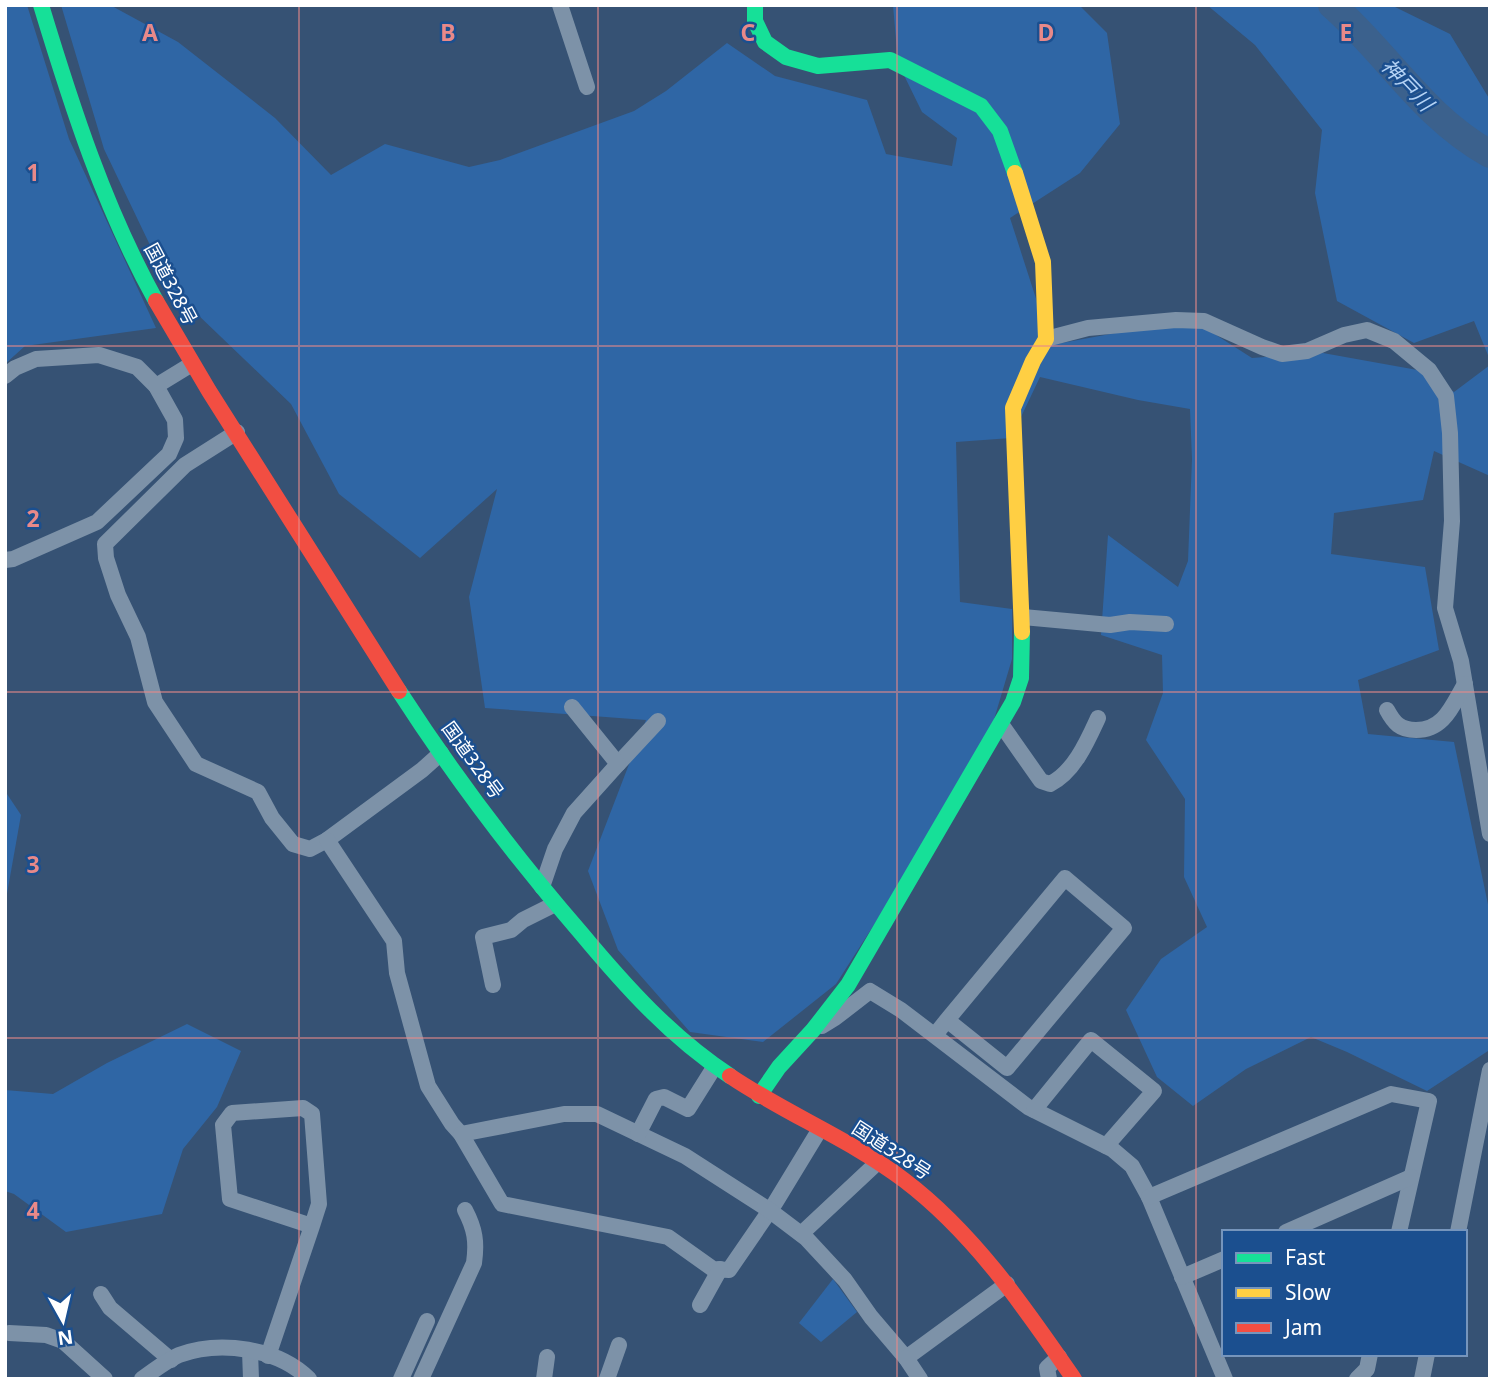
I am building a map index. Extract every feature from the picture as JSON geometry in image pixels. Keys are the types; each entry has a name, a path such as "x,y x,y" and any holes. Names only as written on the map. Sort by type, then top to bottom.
{"main road":[{"name":"国道328号","path":"41,5 78,129 100,188 125,242 192,364 237,432 344,608 441,753 555,904 662,1024 715,1066 759,1096 878,1162 941,1211 1007,1284 1074,1379"},
{"path":"755,5 755,21 765,42 786,57 818,66 890,60 981,106 1000,131 1043,262 1046,339 1033,361 1013,408 1023,617 1021,678 1013,702 848,985 813,1030 779,1067 759,1096"}],"street":[{"path":"560,5 587,87"},
{"path":"1046,339 1088,328 1176,320 1204,321 1282,354 1307,351 1344,335 1367,330 1394,341 1429,370 1446,396 1451,433 1452,521 1445,608 1461,661 1490,834"},
{"path":"5,376 15,368 36,359 99,355 137,367 156,386 176,420 176,438 169,453 97,522 13,559 5,560"},
{"path":"156,386 192,364"},
{"path":"237,432 185,466 104,544 118,595 138,637 155,702 196,764 258,792 272,818 293,844 310,849 327,840 441,753"},
{"path":"1023,617 1110,625 1130,622 1167,624"},
{"path":"1387,710 1394,724 1408,730 1430,730 1443,719 1465,684"},
{"path":"572,707 618,764"},
{"path":"1001,724 1041,781 1050,784 1061,779 1086,744 1098,718"},
{"path":"542,887 555,849 574,813 658,721"},
{"path":"327,840 394,941 397,973 428,1086 452,1124 461,1133 502,1203 668,1237 713,1269 729,1270 820,1129"},
{"path":"935,1035 947,1020 1065,878 1124,928 1007,1068 947,1020"},
{"path":"493,985 483,937 511,930 523,920 555,904"},
{"path":"813,1030 835,1018 870,991 935,1035 1034,1110 1106,1146 1132,1166 1220,1354 1225,1379"},
{"path":"1034,1110 1091,1040 1154,1091 1106,1146"},
{"path":"638,1134 656,1099 664,1097 688,1109 715,1066"},
{"path":"1458,1230 1490,1070"},
{"path":"1149,1198 1391,1094 1429,1101 1399,1230"},
{"path":"268,1356 312,1226 319,1204 312,1114 303,1108 232,1113 223,1125 230,1199 312,1226"},
{"path":"461,1133 564,1114 597,1114 685,1156 801,1234 845,1280 920,1379"},
{"path":"801,1234 878,1162"},
{"path":"1291,1230 1411,1177"},
{"path":"421,1379 474,1263 474,1226 465,1210"},
{"path":"1182,1277 1222,1260"},
{"path":"700,1305 720,1269"},
{"path":"906,1358 1007,1284"},
{"path":"101,1294 110,1308 171,1360"},
{"path":"401,1379 427,1321"},
{"path":"9,1333 46,1335 63,1341 105,1379"},
{"path":"607,1379 619,1345"},
{"path":"142,1379 181,1354 242,1348 298,1368 309,1379"},
{"path":"250,1350 251,1379"},
{"path":"1357,1379 1367,1369 1370,1356"},
{"path":"1422,1379 1427,1356"},
{"path":"544,1379 547,1357"},
{"path":"1049,1379 1046,1368 1059,1357"}],"shaded area":[{"path":"5,5 27,5 69,139 156,328 25,346 5,364"},
{"path":"61,5 110,5 178,42 275,118 331,175 385,144 469,167 500,160 634,111 666,91 727,43 775,76 867,100 886,154 952,166 957,138 922,112 898,63 893,5 1079,5 1107,33 1120,124 1080,173 1010,218 1051,345 1191,319 1252,358 1323,353 1423,371 1454,392 1490,365 1490,476 1434,451 1423,500 1334,513 1331,554 1425,567 1439,650 1358,680 1368,734 1454,742 1490,914 1488,1051 1427,1091 1311,1037 1246,1069 1193,1106 1157,1077 1126,1010 1161,959 1207,927 1184,877 1185,799 1146,740 1163,693 1162,655 1101,635 1108,535 1178,587 1188,561 1192,459 1190,409 1040,377 1011,438 956,442 960,602 1012,609 1012,659 984,753 836,984 763,1042 690,1032 618,950 588,871 646,720 485,708 469,597 497,489 420,558 339,494 291,404 171,289 104,149"},
{"path":"1207,5 1391,5 1450,34 1490,100 1490,360 1474,321 1414,343 1337,301 1315,193 1322,130 1255,45"},
{"path":"5,791 21,815 5,905"},
{"path":"187,1024 241,1051 217,1107 183,1149 162,1214 66,1232 14,1194 5,1191 5,1090 53,1094 107,1063"},
{"path":"833,1279 857,1312 821,1342 799,1323"}],"waterway":[{"name":"神戸川","path":"1332,5 1425,104 1466,139 1490,154"}],"traffic: fast":[{"path":"41,5 77,119 105,193 156,301"},
{"path":"755,5 755,21 765,42 786,57 818,66 890,60 981,106 1000,131 1015,173"},
{"path":"759,1096 779,1067 813,1030 848,985 1013,702 1021,678 1022,632"},
{"path":"399,691 486,815 598,953 632,992 669,1028 730,1076"}],"traffic: slow":[{"path":"1015,173 1043,262 1046,339 1033,361 1013,408 1022,632"}],"traffic: jam":[{"path":"156,301 209,391 399,691"},
{"path":"730,1076 883,1165 929,1201 953,1223 997,1273 1074,1379"}]}
